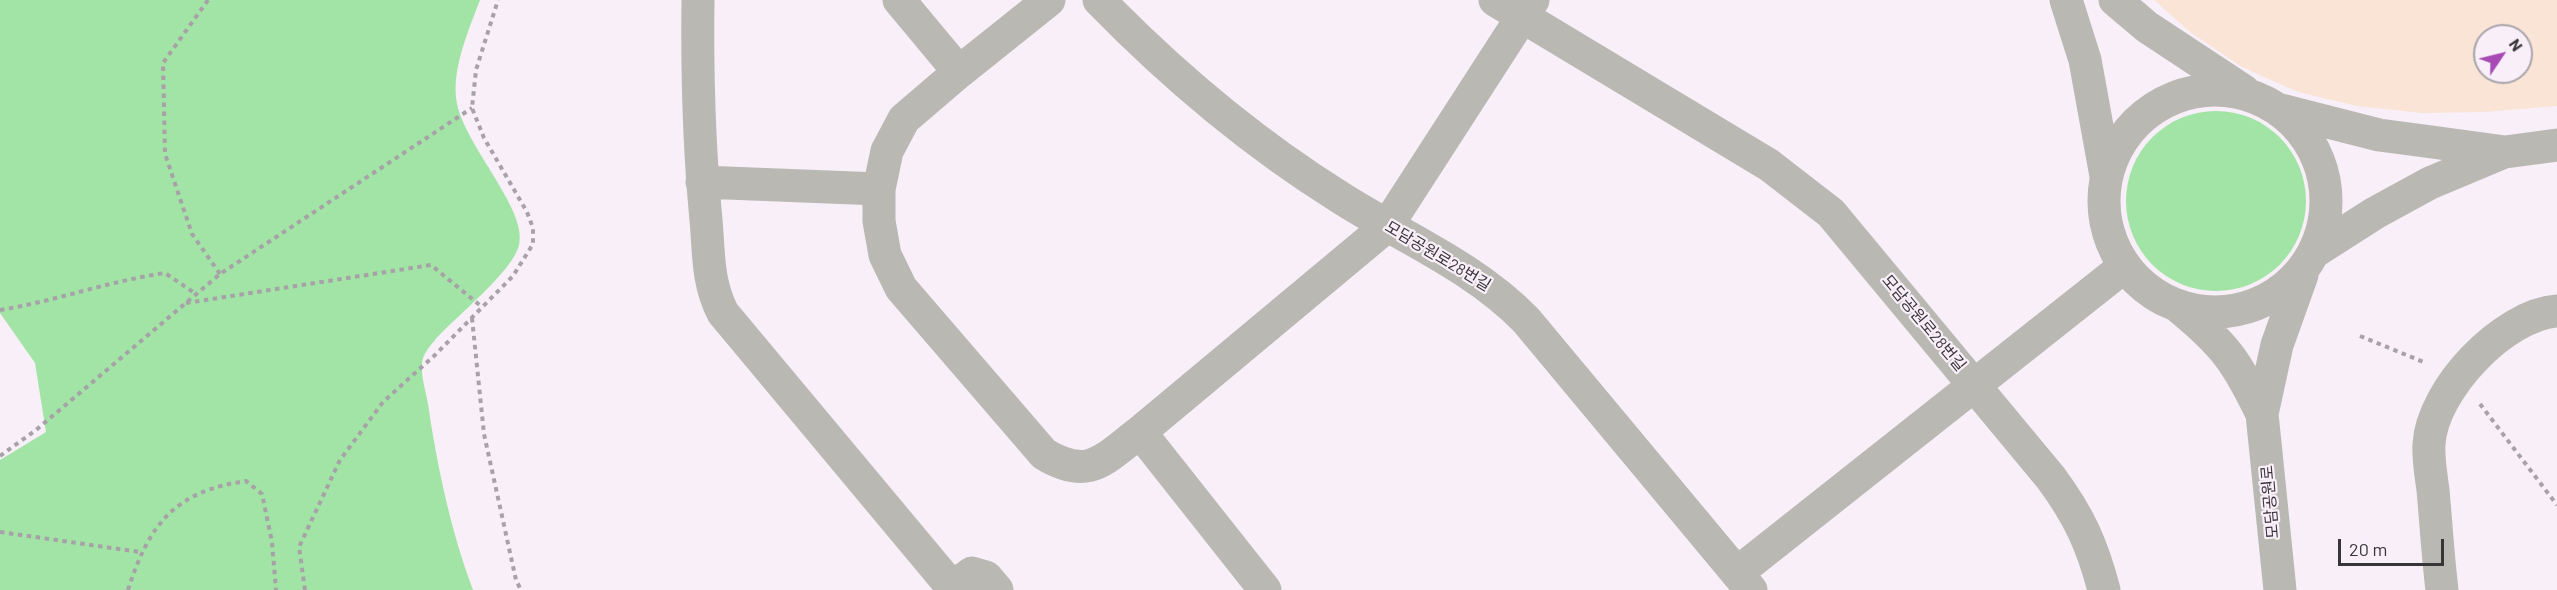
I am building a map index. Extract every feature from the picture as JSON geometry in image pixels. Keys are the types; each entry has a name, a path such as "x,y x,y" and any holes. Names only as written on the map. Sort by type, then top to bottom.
{"street":[{"path":"698,0 697,76 702,182 712,291 723,313 946,580 960,582 972,573 986,577 997,590"},
{"path":"899,0 959,72"},
{"path":"1049,0 904,119 887,151 879,189 879,220 885,255 901,288 1044,454 1064,466 1083,468 1103,460 1140,432 1387,226 1528,8"},
{"name":"모담공원로28번길","path":"1099,0 1226,117 1340,197 1467,270 1502,295 1526,320 1744,581"},
{"name":"모담공원로28번길","path":"1495,0 1528,8 1769,165 1832,213 2051,478 2077,514 2094,555 2104,590"},
{"path":"2066,0 2085,60 2106,177 2104,208 2110,238 2125,266 2146,288 2177,306 2214,336 2240,369 2262,414"},
{"path":"2115,0 2147,27 2248,94 2281,110 2379,135 2505,152"},
{"path":"2106,177 2120,142 2144,114 2175,96 2211,89 2248,94"},
{"path":"2262,414 2277,345 2309,260 2321,237 2327,202 2322,167 2306,135 2281,110"},
{"path":"2177,306 2212,313 2247,308 2279,293 2309,260 2374,213 2430,183 2505,152 2557,145"},
{"path":"702,182 879,189"},
{"path":"1744,581 1974,384 2125,266"},
{"path":"2442,590 2428,443 2440,406 2460,376 2488,345 2516,324 2543,312 2557,311"},
{"name":"모담공원로","path":"2262,414 2280,590"},
{"path":"1140,432 1265,590"}],"path":[{"path":"208,0 162,63 165,154 192,234 220,274"},
{"path":"305,590 299,547 340,460 383,402 435,355 513,276 528,257 533,244 533,228 480,130 472,108 476,70 498,0"},
{"path":"0,456 36,430 220,274 472,108"},
{"path":"184,303 431,266 482,307"},
{"path":"0,310 44,303 128,278 165,273 196,294"},
{"path":"472,318 484,434 516,580 521,590"},
{"path":"128,590 140,552 162,521 190,496 218,485 246,481 262,494 272,542 276,590"},
{"path":"0,532 140,552"}],"shaded area":[{"path":"2154,0 2557,0 2557,106 2485,112 2422,113 2357,106 2298,92 2242,67 2190,32"}],"green space":[{"path":"0,0 480,0 459,60 456,97 460,114 469,133 514,213 519,230 519,245 506,268 444,330 431,345 422,361 423,379 446,498 473,590 0,590 0,460 46,432 35,363 0,313"},
{"path":"2216,111 2250,118 2279,138 2299,167 2306,201 2299,235 2279,264 2250,284 2216,291 2182,284 2153,264 2133,235 2126,201 2133,167 2153,138 2182,118"}]}
